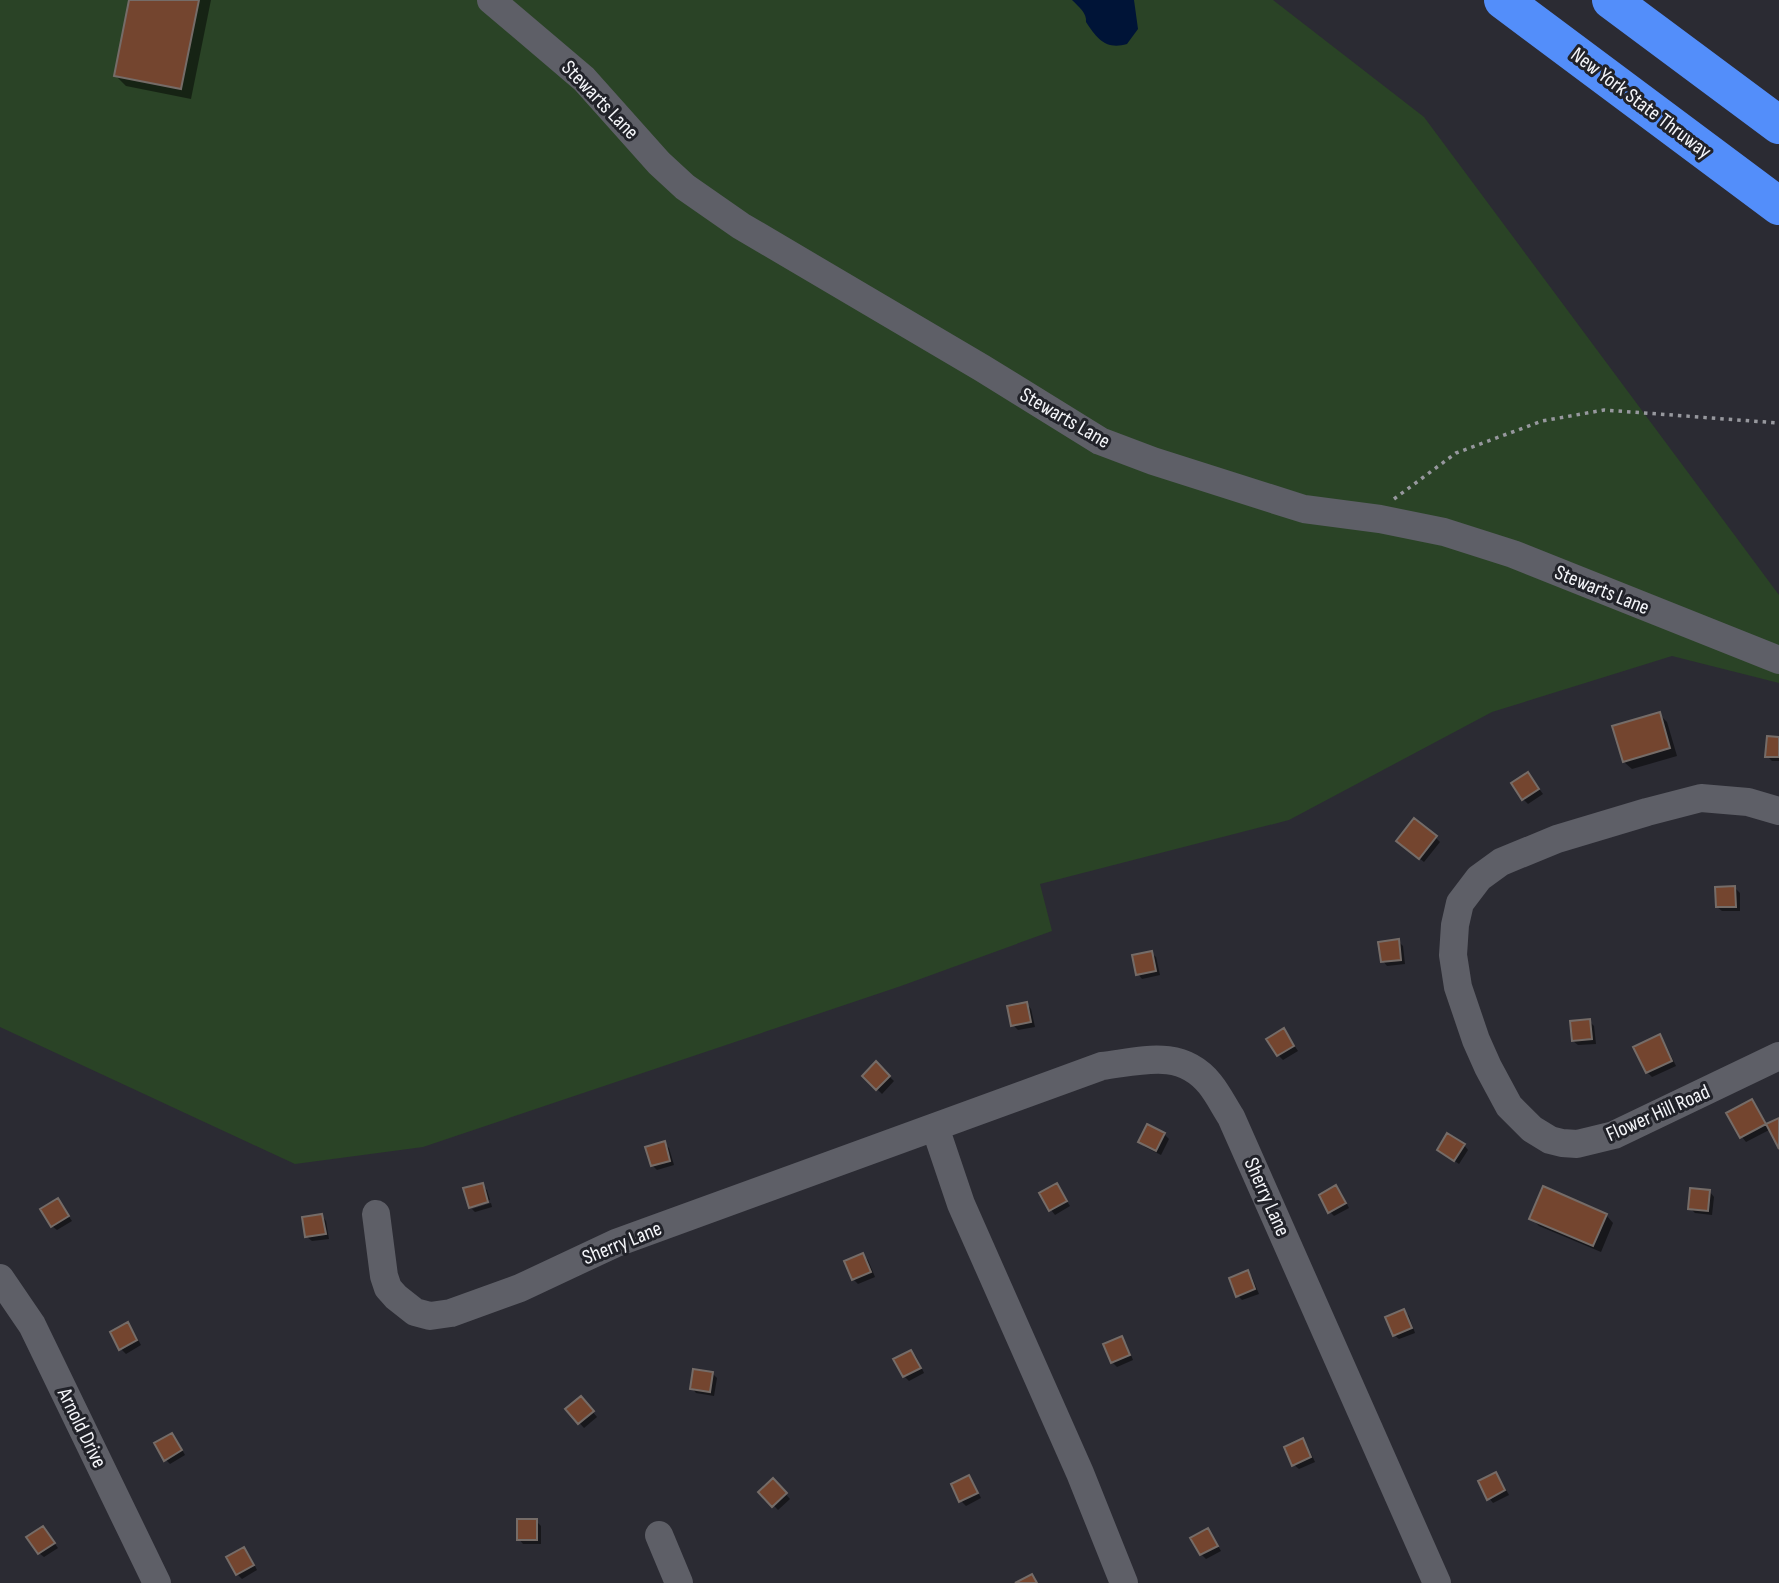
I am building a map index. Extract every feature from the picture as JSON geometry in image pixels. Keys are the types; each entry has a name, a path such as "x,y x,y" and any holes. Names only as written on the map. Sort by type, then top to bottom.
{"highway":[{"name":"New York State Thruway","path":"1503,0 1779,206"},
{"path":"1611,0 1779,125"}],"street":[{"name":"Stewarts Lane","path":"491,0 584,79 659,163 685,187 741,226 1100,441 1153,461 1304,509 1370,517 1444,532 1513,554 1779,660"},
{"name":"Flower Hill Road","path":"1779,811 1748,802 1701,798 1557,839 1501,862 1479,878 1460,903 1453,956 1458,987 1488,1067 1509,1105 1532,1129 1550,1140 1577,1144 1614,1135 1779,1056"},
{"name":"Sherry Lane","path":"376,1214 388,1288 415,1312 430,1316 451,1313 520,1289 616,1243 1102,1066 1156,1059 1180,1062 1198,1072 1231,1117 1437,1583"},
{"path":"934,1127 961,1204 1080,1473 1124,1583"},
{"name":"Arnold Drive","path":"0,1278 32,1325 157,1583"},
{"path":"659,1535 679,1583"}],"path":[{"path":"1370,517 1456,453 1542,421 1604,410 1779,423"}],"green space":[{"path":"0,0 1273,0 1424,117 1779,595 1779,683 1672,656 1492,712 1289,820 1040,884 1052,931 901,986 423,1147 295,1164 0,1027"}],"water":[{"path":"1072,0 1134,0 1138,29 1127,44 1113,45 1103,42"}],"building":[{"path":"129,0 199,0 181,89 114,76"},
{"path":"1660,712 1670,748 1623,762 1612,726"},
{"path":"1767,736 1779,737 1779,757 1765,757"},
{"path":"1528,772 1539,789 1522,800 1511,783"},
{"path":"1414,818 1437,836 1419,859 1396,841"},
{"path":"1735,886 1736,907 1716,907 1715,887"},
{"path":"1399,939 1401,960 1381,962 1378,942"},
{"path":"1152,951 1156,971 1136,975 1132,955"},
{"path":"1027,1002 1031,1022 1011,1026 1007,1006"},
{"path":"1590,1019 1592,1039 1572,1041 1570,1021"},
{"path":"1284,1028 1294,1046 1277,1056 1266,1039"},
{"path":"1660,1034 1672,1061 1646,1073 1633,1047"},
{"path":"876,1061 890,1076 876,1090 862,1076"},
{"path":"1752,1099 1766,1124 1740,1138 1726,1113"},
{"path":"1779,1118 1779,1149 1766,1124"},
{"path":"1147,1124 1165,1133 1156,1151 1138,1142"},
{"path":"1447,1133 1465,1144 1454,1161 1437,1150"},
{"path":"665,1141 670,1161 651,1166 645,1147"},
{"path":"483,1183 488,1202 469,1208 463,1188"},
{"path":"1057,1183 1067,1201 1049,1211 1039,1193"},
{"path":"1336,1185 1346,1203 1328,1213 1319,1195"},
{"path":"1543,1186 1607,1214 1593,1246 1529,1219"},
{"path":"1690,1188 1710,1190 1708,1211 1688,1209"},
{"path":"58,1198 69,1216 51,1227 40,1209"},
{"path":"322,1214 326,1234 305,1237 302,1217"},
{"path":"863,1253 871,1272 852,1280 844,1261"},
{"path":"1248,1270 1255,1289 1236,1297 1229,1278"},
{"path":"1404,1309 1412,1328 1393,1336 1385,1317"},
{"path":"128,1322 137,1340 119,1350 110,1332"},
{"path":"1122,1336 1130,1355 1111,1363 1103,1344"},
{"path":"911,1350 921,1368 903,1377 893,1359"},
{"path":"693,1369 713,1372 710,1392 690,1389"},
{"path":"581,1396 594,1411 578,1424 565,1409"},
{"path":"172,1433 182,1450 164,1461 154,1443"},
{"path":"1303,1438 1311,1457 1292,1466 1284,1447"},
{"path":"1496,1472 1505,1490 1487,1500 1478,1481"},
{"path":"969,1475 978,1493 959,1502 951,1484"},
{"path":"773,1478 787,1493 772,1507 758,1492"},
{"path":"517,1519 537,1519 537,1540 517,1540"},
{"path":"43,1526 55,1543 38,1554 26,1537"},
{"path":"1208,1528 1218,1546 1200,1555 1190,1538"},
{"path":"244,1547 254,1565 236,1575 226,1557"},
{"path":"1032,1574 1037,1583 1015,1583"}]}
